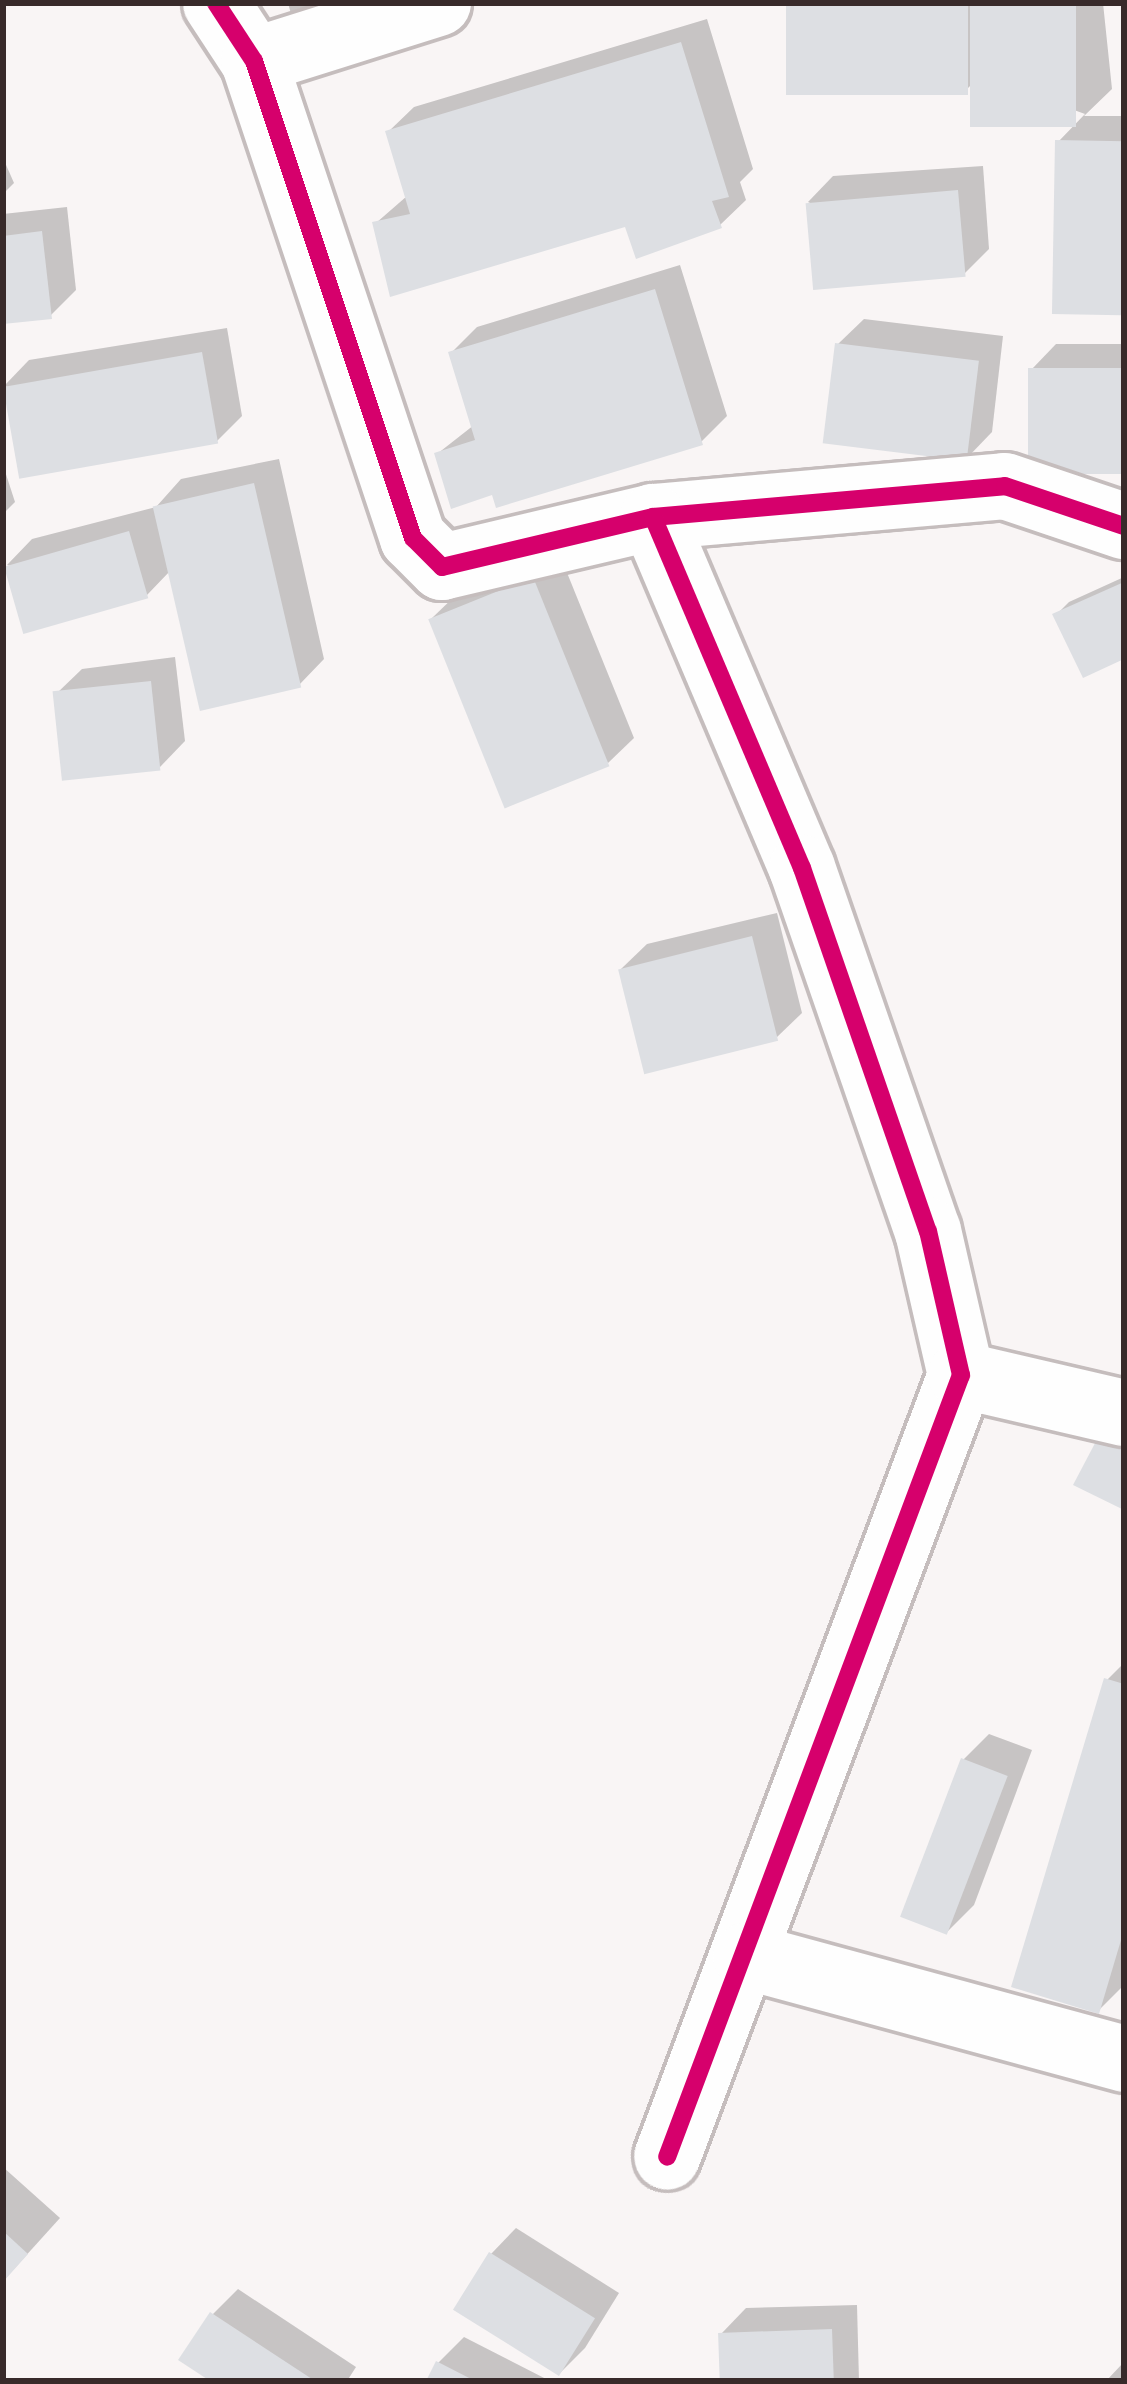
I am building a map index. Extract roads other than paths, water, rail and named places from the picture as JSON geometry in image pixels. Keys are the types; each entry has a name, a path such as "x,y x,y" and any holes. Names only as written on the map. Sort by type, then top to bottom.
{"street":[{"path":"216,3 254,61 412,538 442,567 653,517 1005,485 1124,526"},
{"path":"254,61 438,3"},
{"path":"653,517 802,868 928,1231 961,1375 667,2157"},
{"path":"961,1375 1124,1413"},
{"path":"746,1956 1124,2059"}]}
